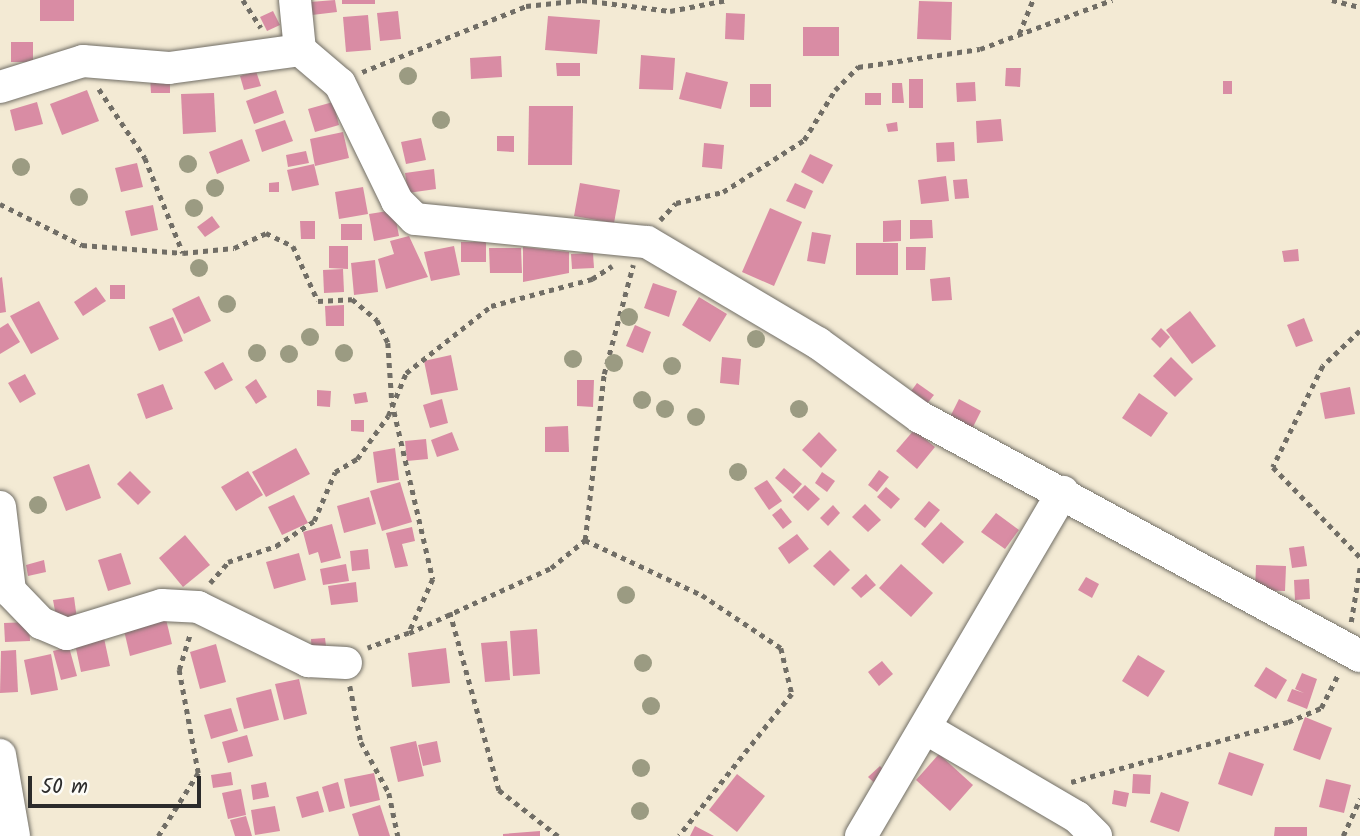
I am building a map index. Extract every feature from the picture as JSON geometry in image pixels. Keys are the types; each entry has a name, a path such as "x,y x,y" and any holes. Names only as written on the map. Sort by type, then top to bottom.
{"street":[{"path":"295,0 300,50 340,84 397,201 415,219 647,242 818,343 920,417 1063,492 1354,653"},
{"path":"0,87 83,61 169,68 300,50"},
{"path":"861,836 1063,492"},
{"path":"0,507 10,591 40,623 67,634 162,605 198,607 308,661 346,663"},
{"path":"925,728 1030,794 1077,817 1096,836"},
{"path":"0,755 14,836"}],"path":[{"path":"340,84 397,52 526,6 582,0 670,11 727,0"},
{"path":"1018,35 1033,0"},
{"path":"1332,0 1360,7"},
{"path":"83,61 145,158 183,253"},
{"path":"0,204 82,245 183,253 234,248 267,233 293,246 318,301 352,299 377,320 388,343 392,402 433,579 409,633 355,651 346,663 361,742 389,793 398,836"},
{"path":"158,836 198,773 179,670 198,607 228,562 276,547 314,521 335,472 357,459 392,402 406,373 491,306 592,279 614,265 624,240"},
{"path":"1360,331 1323,366 1273,467 1360,557"},
{"path":"585,540 702,595 781,648 792,694 679,836"},
{"path":"1030,794 1321,708 1354,653 1360,567"},
{"path":"450,612 499,790 558,836"},
{"path":"1343,836 1360,799"}],"building":[{"path":"40,0 74,0 74,21 40,21"},
{"path":"335,0 337,12 312,15 310,2"},
{"path":"342,0 375,0 375,4 342,4"},
{"path":"919,1 952,2 951,40 917,39"},
{"path":"273,11 280,25 267,31 260,17"},
{"path":"398,11 401,39 380,41 377,13"},
{"path":"726,13 745,14 744,40 725,39"},
{"path":"368,15 371,50 346,52 343,17"},
{"path":"548,16 600,20 597,54 545,50"},
{"path":"803,27 839,27 839,56 803,56"},
{"path":"11,42 33,42 33,62 11,62"},
{"path":"641,55 675,58 673,90 639,89"},
{"path":"501,56 502,77 471,79 470,58"},
{"path":"556,63 580,63 580,76 557,76"},
{"path":"1006,68 1021,68 1020,87 1005,86"},
{"path":"256,71 261,86 244,90 240,76"},
{"path":"686,72 728,82 721,109 679,99"},
{"path":"170,75 170,93 151,93 150,76"},
{"path":"909,79 923,79 923,108 909,108"},
{"path":"1223,81 1232,81 1232,94 1223,94"},
{"path":"975,82 976,101 957,102 956,83"},
{"path":"892,83 902,83 904,103 892,103"},
{"path":"750,84 771,84 771,107 750,107"},
{"path":"87,90 99,121 62,135 50,104"},
{"path":"276,90 284,113 254,124 246,101"},
{"path":"214,93 216,132 183,134 181,94"},
{"path":"865,93 881,93 881,105 865,105"},
{"path":"37,102 43,124 15,131 10,110"},
{"path":"333,102 339,125 315,132 308,109"},
{"path":"529,106 573,106 572,165 528,165"},
{"path":"1001,119 1003,141 977,143 976,121"},
{"path":"285,120 293,141 262,152 255,130"},
{"path":"897,122 898,131 888,132 886,124"},
{"path":"343,132 349,158 315,166 310,139"},
{"path":"497,136 514,136 514,152 497,151"},
{"path":"421,138 426,160 406,164 401,142"},
{"path":"242,139 250,161 217,174 209,152"},
{"path":"954,142 955,161 937,162 936,143"},
{"path":"704,143 724,145 722,169 702,167"},
{"path":"306,151 309,163 288,167 286,155"},
{"path":"810,154 833,165 823,184 801,172"},
{"path":"137,163 143,187 121,192 115,168"},
{"path":"314,164 319,185 292,191 287,170"},
{"path":"434,169 436,189 408,193 405,173"},
{"path":"946,176 949,201 921,204 918,180"},
{"path":"967,179 969,198 955,199 953,180"},
{"path":"279,182 279,192 269,192 269,183"},
{"path":"580,183 620,190 614,223 574,216"},
{"path":"795,183 813,191 805,209 786,201"},
{"path":"363,187 368,214 339,219 335,192"},
{"path":"153,205 158,230 131,236 125,211"},
{"path":"770,208 802,222 774,286 742,272"},
{"path":"394,210 399,236 374,241 369,214"},
{"path":"212,216 220,227 205,237 197,227"},
{"path":"901,220 901,241 883,242 883,221"},
{"path":"910,220 932,220 933,238 910,239"},
{"path":"300,221 315,221 315,239 301,239"},
{"path":"341,224 362,224 362,240 341,240"},
{"path":"812,232 831,235 825,264 807,261"},
{"path":"409,236 428,277 386,289 378,259 394,254 390,241"},
{"path":"461,242 486,242 486,262 461,262"},
{"path":"856,243 898,243 898,275 856,275"},
{"path":"329,246 348,246 348,269 329,268"},
{"path":"454,246 460,275 431,281 424,252"},
{"path":"523,247 569,252 569,273 523,282"},
{"path":"906,247 926,247 925,270 906,270"},
{"path":"489,248 521,248 522,273 490,273"},
{"path":"1298,249 1299,261 1284,262 1282,251"},
{"path":"593,253 594,268 572,269 571,254"},
{"path":"375,260 378,292 354,295 351,263"},
{"path":"343,269 344,292 324,293 323,270"},
{"path":"2,277 6,312 0,313 0,278"},
{"path":"950,277 952,300 932,301 930,279"},
{"path":"653,283 677,291 669,317 644,308"},
{"path":"110,285 125,285 125,299 110,299"},
{"path":"96,287 106,301 83,316 74,302"},
{"path":"199,296 211,321 184,334 172,309"},
{"path":"699,297 727,314 710,342 682,325"},
{"path":"39,301 59,339 31,354 10,316"},
{"path":"344,305 344,326 326,326 325,306"},
{"path":"1190,311 1216,346 1192,364 1166,330"},
{"path":"173,317 183,341 159,351 149,327"},
{"path":"1304,318 1313,341 1296,347 1287,325"},
{"path":"8,323 20,342 0,354 0,328"},
{"path":"635,325 651,332 643,353 626,346"},
{"path":"1161,328 1170,337 1160,348 1151,339"},
{"path":"451,355 458,390 431,395 424,361"},
{"path":"722,357 741,359 739,385 720,383"},
{"path":"1171,357 1193,379 1175,397 1153,376"},
{"path":"223,362 233,380 215,390 204,372"},
{"path":"25,374 36,394 20,403 8,383"},
{"path":"256,379 267,397 256,404 245,387"},
{"path":"577,380 594,380 593,407 577,406"},
{"path":"917,383 934,395 922,410 906,398"},
{"path":"163,384 173,409 146,419 137,394"},
{"path":"1350,387 1355,414 1325,419 1320,393"},
{"path":"317,390 331,391 330,407 317,406"},
{"path":"366,392 368,402 355,404 353,394"},
{"path":"1139,393 1168,413 1151,437 1122,418"},
{"path":"442,399 448,423 430,428 423,405"},
{"path":"959,399 981,411 971,431 949,419"},
{"path":"351,420 364,420 364,432 351,431"},
{"path":"568,426 569,452 545,452 545,427"},
{"path":"914,430 935,447 917,469 896,451"},
{"path":"452,432 459,450 437,457 431,440"},
{"path":"819,432 837,450 821,468 802,450"},
{"path":"426,439 428,459 407,461 405,441"},
{"path":"296,448 310,474 266,497 252,472"},
{"path":"395,448 399,480 377,483 373,452"},
{"path":"89,464 101,498 66,511 53,477"},
{"path":"784,468 802,484 793,494 775,478"},
{"path":"879,470 889,477 877,492 868,485"},
{"path":"130,471 151,492 138,505 117,484"},
{"path":"248,471 263,495 236,511 221,487"},
{"path":"822,472 835,481 827,492 815,483"},
{"path":"767,480 782,501 769,510 754,488"},
{"path":"400,482 412,522 382,531 370,491"},
{"path":"805,485 820,499 808,511 793,497"},
{"path":"886,487 900,499 891,509 877,497"},
{"path":"294,495 308,523 282,535 268,507"},
{"path":"369,497 376,524 344,533 337,506"},
{"path":"929,501 940,510 925,528 914,519"},
{"path":"865,504 881,520 868,532 852,517"},
{"path":"833,505 840,513 828,526 820,518"},
{"path":"781,508 792,522 783,529 772,515"},
{"path":"996,513 1019,530 1005,549 981,532"},
{"path":"941,522 964,542 943,564 921,544"},
{"path":"332,524 341,558 321,563 318,552 309,555 303,532"},
{"path":"412,527 415,541 402,544 408,566 395,568 386,533"},
{"path":"797,534 809,549 789,564 778,548"},
{"path":"185,535 210,565 183,587 159,558"},
{"path":"1304,546 1307,566 1292,568 1289,548"},
{"path":"368,549 370,569 352,571 350,551"},
{"path":"830,550 850,570 834,586 813,566"},
{"path":"121,553 131,584 108,591 98,560"},
{"path":"299,553 306,580 274,589 266,562"},
{"path":"44,560 46,572 28,576 26,565"},
{"path":"346,564 349,581 323,585 320,569"},
{"path":"901,564 933,593 911,617 879,588"},
{"path":"1256,565 1286,566 1285,591 1255,590"},
{"path":"866,574 876,585 861,598 851,588"},
{"path":"1086,577 1099,584 1092,598 1078,590"},
{"path":"1309,579 1310,599 1295,600 1294,580"},
{"path":"356,582 358,602 331,605 328,586"},
{"path":"74,597 77,619 57,622 53,600"},
{"path":"164,611 172,644 130,656 122,622"},
{"path":"29,622 30,641 5,642 4,623"},
{"path":"537,629 540,674 513,676 510,631"},
{"path":"104,638 110,666 81,672 75,644"},
{"path":"325,638 327,654 312,655 311,639"},
{"path":"507,641 510,680 485,682 481,643"},
{"path":"216,644 226,682 200,689 190,652"},
{"path":"69,647 77,676 61,680 53,651"},
{"path":"446,648 450,683 412,687 408,653"},
{"path":"16,650 18,692 0,693 1,651"},
{"path":"51,654 58,690 31,695 24,660"},
{"path":"1138,655 1165,671 1148,697 1122,681"},
{"path":"882,661 893,674 879,686 868,672"},
{"path":"1266,667 1287,680 1276,699 1254,686"},
{"path":"1302,673 1317,679 1307,709 1287,701 1292,689 1304,693 1295,689"},
{"path":"299,679 307,714 284,720 275,684"},
{"path":"271,689 279,720 244,729 236,698"},
{"path":"231,708 238,731 211,739 204,715"},
{"path":"1305,717 1332,728 1320,760 1293,750"},
{"path":"247,735 253,756 228,763 222,742"},
{"path":"416,741 424,776 398,782 390,747"},
{"path":"437,741 441,762 423,766 418,745"},
{"path":"1229,752 1264,764 1252,796 1218,784"},
{"path":"939,754 973,785 950,811 916,780"},
{"path":"880,766 893,780 882,790 868,777"},
{"path":"231,772 233,785 213,788 211,775"},
{"path":"374,773 380,800 350,807 344,779"},
{"path":"737,774 765,796 737,832 709,810"},
{"path":"1133,774 1151,775 1150,794 1132,793"},
{"path":"1326,779 1351,785 1344,813 1319,807"},
{"path":"266,782 269,797 253,800 251,785"},
{"path":"338,782 345,808 329,812 322,787"},
{"path":"241,789 246,815 228,819 222,793"},
{"path":"1114,790 1129,793 1126,807 1112,804"},
{"path":"318,791 324,812 302,818 296,797"},
{"path":"1161,792 1189,802 1179,832 1150,822"},
{"path":"380,805 390,836 359,836 352,814"},
{"path":"275,806 280,831 255,835 251,810"},
{"path":"246,816 252,836 235,836 230,820"},
{"path":"695,826 714,836 690,836"},
{"path":"1275,827 1307,827 1307,836 1274,836"},
{"path":"540,831 540,836 503,836 503,834"}]}
